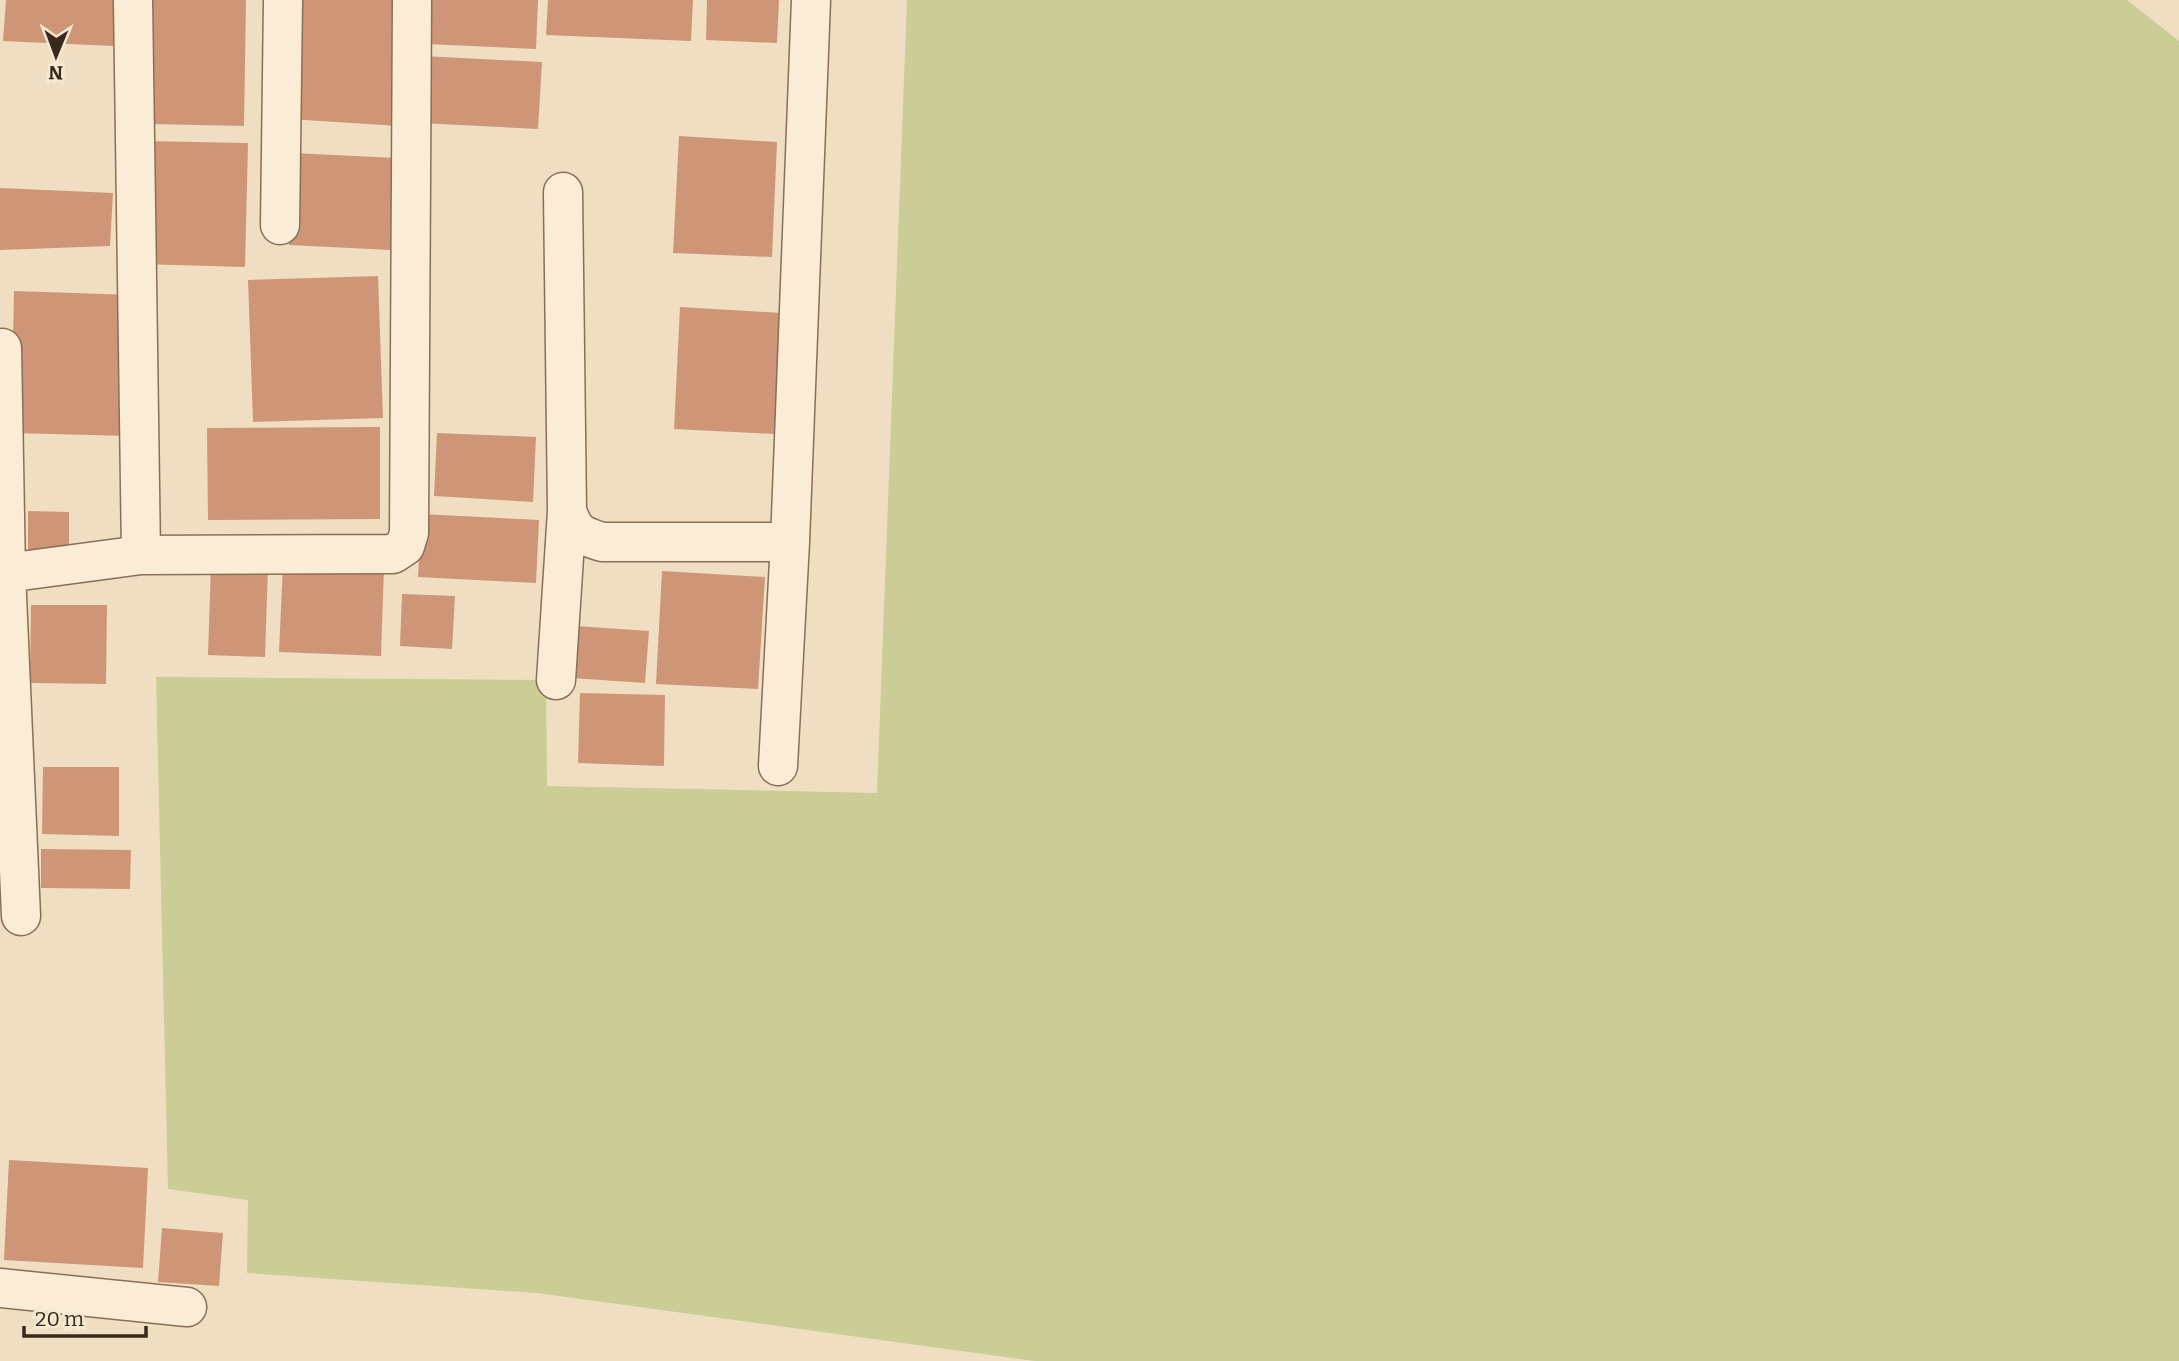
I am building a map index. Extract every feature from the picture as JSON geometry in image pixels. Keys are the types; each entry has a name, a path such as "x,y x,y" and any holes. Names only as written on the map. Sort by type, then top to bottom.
{"street":[{"path":"133,0 142,555"},
{"path":"279,225 284,0"},
{"path":"6,573 142,555 393,554 405,546 409,533 412,0"},
{"path":"778,766 790,542 811,0"},
{"path":"556,680 567,511 563,192"},
{"path":"2,348 6,573 21,916"},
{"path":"567,511 578,533 602,542 790,542"},
{"path":"0,1288 187,1307"}],"green space":[{"path":"907,0 2127,0 2179,41 2179,1361 1035,1361 537,1293 247,1273 248,1200 168,1189 156,677 546,680 547,786 877,793"}],"building":[{"path":"6,0 115,0 113,46 3,41"},
{"path":"152,0 246,0 244,126 150,124"},
{"path":"296,0 407,0 399,126 289,119"},
{"path":"428,0 538,0 536,49 426,44"},
{"path":"548,0 693,0 691,41 546,35"},
{"path":"707,0 779,0 777,43 706,40"},
{"path":"423,56 542,62 538,129 420,123"},
{"path":"679,136 777,142 772,257 673,253"},
{"path":"143,141 248,143 245,267 140,264"},
{"path":"293,153 396,158 391,250 289,245"},
{"path":"0,188 113,193 110,246 0,250"},
{"path":"378,276 383,418 253,422 248,280"},
{"path":"14,291 133,295 129,436 11,433"},
{"path":"680,307 781,313 775,434 674,429"},
{"path":"380,427 380,519 208,520 207,428"},
{"path":"437,433 536,437 533,502 434,496"},
{"path":"28,511 69,512 69,560 28,560"},
{"path":"421,514 539,520 536,583 418,577"},
{"path":"283,564 384,568 381,656 279,652"},
{"path":"211,565 268,567 265,657 208,655"},
{"path":"662,571 765,577 758,689 656,684"},
{"path":"402,594 455,596 452,649 400,646"},
{"path":"31,605 107,605 106,684 30,683"},
{"path":"576,626 649,631 645,683 572,678"},
{"path":"580,693 665,695 664,766 578,763"},
{"path":"43,767 119,767 119,836 42,834"},
{"path":"41,849 131,850 130,889 41,888"},
{"path":"9,1160 148,1168 143,1268 4,1260"},
{"path":"162,1228 223,1233 219,1286 158,1282"}]}
